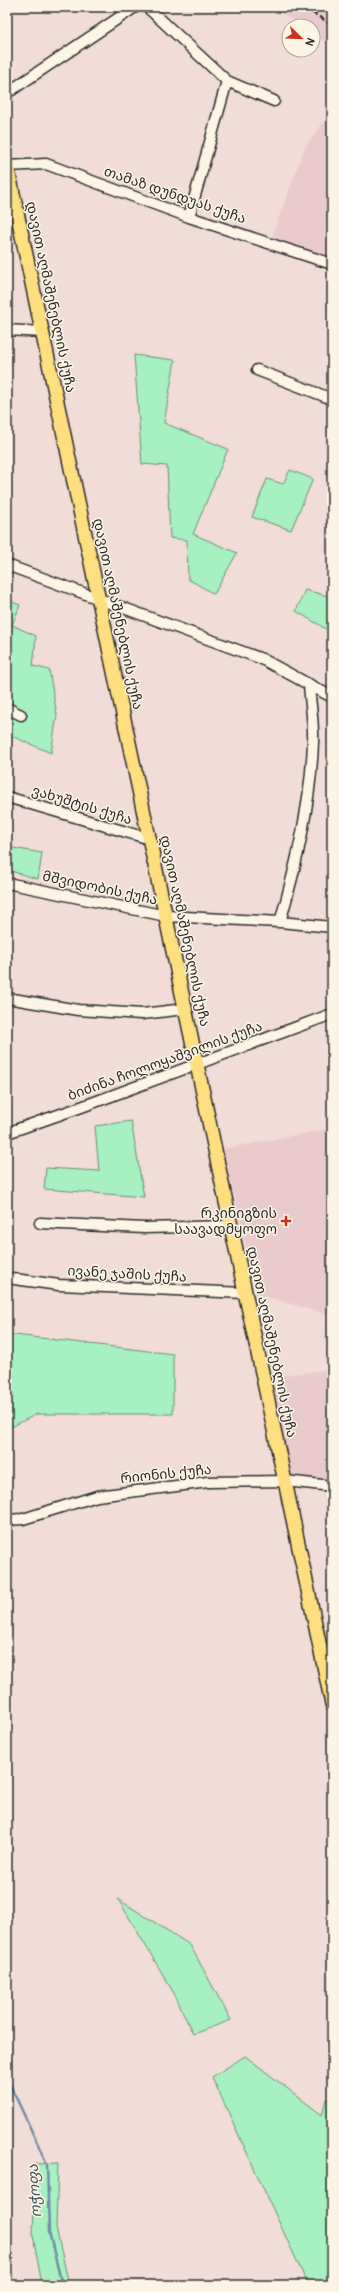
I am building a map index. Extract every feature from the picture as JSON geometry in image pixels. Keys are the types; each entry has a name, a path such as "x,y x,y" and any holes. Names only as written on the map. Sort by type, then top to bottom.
{"main road":[{"name":"დავით აღმაშენებლის ქუჩა","path":"7,165 332,1704"}],"street":[{"path":"7,93 134,7"},
{"path":"147,7 227,81 274,101"},
{"path":"188,217 227,81"},
{"name":"თამაზ დუნდუას ქუჩა","path":"7,165 46,164 188,217 332,264"},
{"path":"7,330 42,332"},
{"path":"257,370 332,399"},
{"path":"7,565 98,597 262,659 332,697"},
{"path":"280,922 294,872 307,803 313,742 309,684"},
{"path":"7,708 21,716"},
{"name":"ვახუშტის ქუჩა","path":"7,797 150,839"},
{"name":"მშვიდობის ქუჩა","path":"7,883 166,916 280,922 332,927"},
{"path":"7,998 78,1010 142,1014 185,1009"},
{"name":"ბიძინა ჩოლოყაშვილის ქუჩა","path":"7,1132 332,1014"},
{"path":"40,1223 144,1228 231,1226"},
{"name":"ივანე ჯაშის ქუჩა","path":"7,1278 59,1285 245,1294"},
{"name":"რიონის ქუჩა","path":"7,1520 23,1519 97,1496 208,1482 285,1481 332,1486"}],"shaded area":[{"path":"271,7 332,7 332,46 321,39 321,18 288,18"},
{"path":"332,111 332,259 271,239 304,149"},
{"name":"რკინიგზის საავადმყოფო","path":"332,1128 332,1316 257,1294 223,1149"},
{"path":"332,1369 332,1480 292,1477 270,1377"}],"green space":[{"path":"134,355 175,360 164,423 228,449 193,534 237,553 214,594 188,579 187,540 170,538 167,466 142,464"},
{"path":"290,470 313,479 291,530 252,517 267,479 283,484"},
{"path":"305,590 332,597 331,632 296,611"},
{"path":"7,600 20,605 12,625 36,636 33,666 49,670 57,715 51,753 7,734 7,677 13,664 7,661"},
{"path":"7,847 42,853 38,879 7,870"},
{"path":"131,1121 144,1197 44,1189 46,1168 99,1171 95,1126"},
{"path":"7,1334 173,1354 173,1414 37,1414 7,1429"},
{"path":"118,1899 190,1945 231,2020 193,2034 175,1995"},
{"path":"245,2056 322,2115 326,2099 332,2101 332,2285 308,2285 212,2077"},
{"path":"58,2163 56,2228 69,2285 42,2285 33,2235 35,2164"}],"waterway":[{"name":"ოჭოფა","path":"7,2078 47,2164 49,2232 62,2285"}],"railway":[{"path":"304,7 332,25"}],"place":[{"name":"რკინიგზის საავადმყოფო","path":"286,1221"}]}
